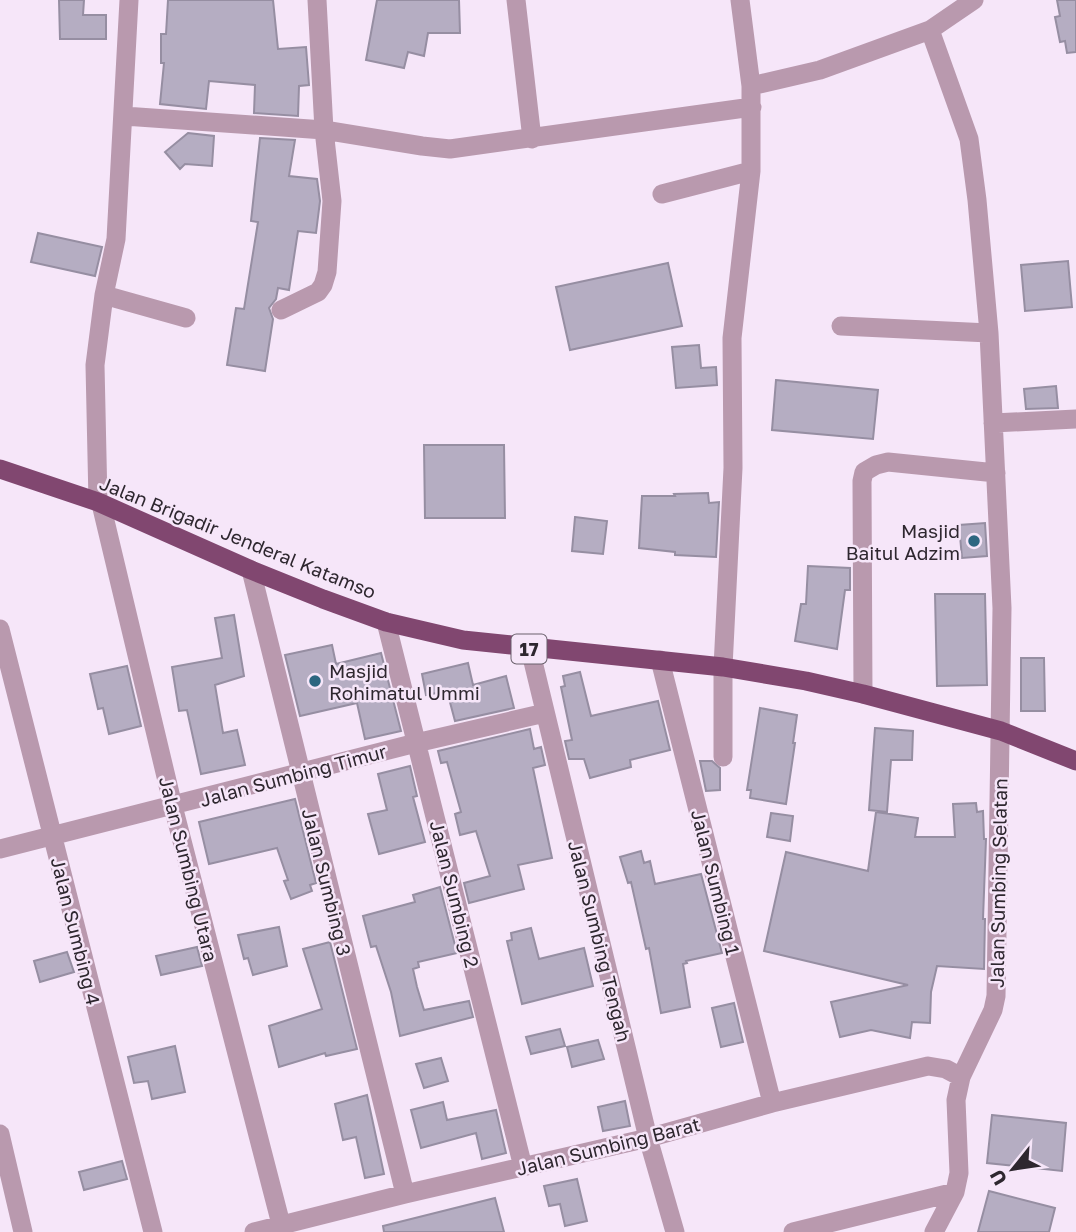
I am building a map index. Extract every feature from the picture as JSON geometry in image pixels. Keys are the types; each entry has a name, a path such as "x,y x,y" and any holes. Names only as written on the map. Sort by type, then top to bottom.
{"highway":[{"name":"Jalan Brigadir Jenderal Katamso","path":"0,470 100,503 251,570 386,622 463,640 723,667 863,694 1001,731 1076,761"}],"street":[{"name":"Jalan Sumbing Utara","path":"129,0 116,239 104,295 95,365 100,503 173,806 282,1229"},
{"path":"281,310 318,292 327,272 332,201 324,130 317,0"},
{"path":"516,0 532,139"},
{"path":"723,757 723,667 733,468 732,338 751,170 751,86 740,0"},
{"path":"751,86 820,70 930,30 974,0"},
{"name":"Jalan Sumbing Selatan","path":"930,30 969,139 977,200 989,333 1002,608 996,996 990,1016 961,1077 956,1100 960,1153 955,1192 934,1232"},
{"path":"124,116 324,130 450,149 752,107"},
{"path":"662,194 751,170"},
{"path":"104,295 186,318"},
{"path":"841,326 989,333"},
{"path":"993,424 1076,419"},
{"path":"863,694 864,472 888,462 996,473"},
{"name":"Jalan Sumbing 3","path":"251,570 405,1194"},
{"name":"Jalan Sumbing 2","path":"386,622 523,1167"},
{"name":"Jalan Sumbing 4","path":"0,629 153,1232"},
{"name":"Jalan Sumbing Tengah","path":"530,649 648,1138 675,1232"},
{"name":"Jalan Sumbing 1","path":"660,660 772,1103"},
{"name":"Jalan Sumbing Timur","path":"0,849 545,712"},
{"name":"Jalan Sumbing Barat","path":"254,1232 282,1229 405,1194 648,1138 772,1103 928,1066 946,1069 961,1077"},
{"path":"0,1134 23,1232"},
{"path":"793,1232 955,1192"}],"building":[{"path":"59,0 84,0 83,15 106,15 106,39 60,39"},
{"path":"168,0 273,0 278,49 306,47 309,85 299,86 298,116 254,113 255,85 209,81 206,109 160,104 164,63 161,63 161,34 166,34"},
{"path":"377,0 459,0 460,33 428,33 424,56 408,52 404,68 366,60"},
{"path":"1057,0 1076,0 1076,52 1067,53 1065,41 1060,42 1055,17 1060,16"},
{"path":"188,133 214,136 212,166 185,164 180,169 165,152"},
{"path":"260,138 295,140 289,176 317,179 320,201 316,233 298,231 289,290 278,288 276,299 269,308 273,319 265,371 227,365 236,308 244,309 258,222 251,221"},
{"path":"38,233 102,247 95,276 31,262"},
{"path":"1068,261 1072,307 1025,311 1021,265"},
{"path":"668,263 682,326 570,350 556,287"},
{"path":"699,345 701,368 716,367 717,385 676,388 672,347"},
{"path":"776,380 878,390 873,439 772,430"},
{"path":"1056,386 1058,408 1026,409 1024,389"},
{"path":"424,445 504,445 505,518 425,518"},
{"path":"708,493 709,503 719,502 716,557 675,555 675,552 639,548 642,496"},
{"path":"575,517 607,521 603,554 572,551"},
{"name":"Masjid Baitul Adzim","path":"985,523 987,556 962,558 959,525"},
{"path":"808,566 850,568 850,590 845,590 837,649 795,641 801,604 806,604"},
{"path":"935,594 985,594 987,685 937,686"},
{"path":"234,615 244,676 215,685 223,733 237,730 245,765 201,774 187,710 179,711 172,667 222,658 215,618"},
{"path":"332,645 336,664 381,653 401,731 365,739 357,703 300,716 285,655"},
{"path":"1021,658 1044,658 1045,711 1021,711"},
{"path":"468,663 473,685 506,676 514,708 455,721 447,691 426,695 422,674"},
{"path":"127,666 141,726 109,734 103,708 98,709 90,674"},
{"path":"580,672 591,716 658,701 670,750 630,760 631,767 590,778 584,759 569,759 565,741 572,740 561,687 565,686 563,676"},
{"path":"760,708 797,715 786,804 750,798 751,790 747,790"},
{"path":"875,728 913,731 912,760 891,760 887,812 869,810"},
{"path":"530,729 534,749 541,747 545,765 533,768 552,858 518,865 524,889 469,903 464,883 490,876 476,831 460,835 455,814 461,812 447,762 441,763 438,751"},
{"path":"700,761 712,761 720,768 720,790 706,791"},
{"path":"410,766 417,796 413,797 425,842 379,854 368,814 387,810 378,774"},
{"path":"295,799 316,883 310,885 312,891 291,899 284,881 288,880 277,848 209,864 199,822"},
{"path":"976,803 977,812 983,811 986,839 984,969 937,966 931,992 930,1023 912,1022 910,1038 871,1030 840,1037 831,1002 908,985 764,951 786,852 868,871 876,812 918,818 915,837 955,837 953,804"},
{"path":"771,813 793,816 790,841 767,837"},
{"path":"641,851 644,863 650,861 655,884 701,874 722,953 683,964 690,1007 661,1013 649,948 646,949 631,882 628,883 620,857"},
{"path":"440,887 457,953 418,962 419,967 413,969 417,987 424,1010 469,1001 473,1017 400,1036 391,992 376,946 371,947 363,916 415,902 413,895"},
{"path":"279,927 287,966 253,975 248,958 244,959 238,935"},
{"path":"531,928 539,959 584,948 593,986 522,1004 507,941 512,940 511,933"},
{"path":"330,942 357,1049 326,1056 325,1053 279,1067 269,1026 322,1009 303,949"},
{"path":"197,947 202,966 161,975 156,956"},
{"path":"67,952 74,972 40,982 34,961"},
{"path":"734,1003 743,1042 721,1047 712,1008"},
{"path":"560,1029 565,1046 531,1054 526,1037"},
{"path":"598,1040 604,1059 572,1067 567,1047"},
{"path":"175,1046 185,1092 152,1099 148,1081 134,1083 128,1057"},
{"path":"441,1058 448,1081 424,1088 416,1064"},
{"path":"367,1095 384,1174 365,1178 356,1137 343,1140 335,1104"},
{"path":"625,1101 630,1126 603,1131 598,1107"},
{"path":"443,1102 447,1120 496,1110 506,1153 482,1159 476,1133 421,1148 411,1110"},
{"path":"992,1115 1066,1123 1062,1171 987,1163"},
{"path":"122,1161 127,1179 84,1190 79,1172"},
{"path":"577,1179 587,1221 565,1226 560,1204 549,1206 544,1186"},
{"path":"989,1191 1055,1208 1049,1232 978,1232"},
{"path":"495,1198 504,1232 384,1232 383,1226"}],"place":[{"name":"Masjid Baitul Adzim","path":"974,541"},
{"name":"Masjid Rohimatul Ummi","path":"315,681"}]}
